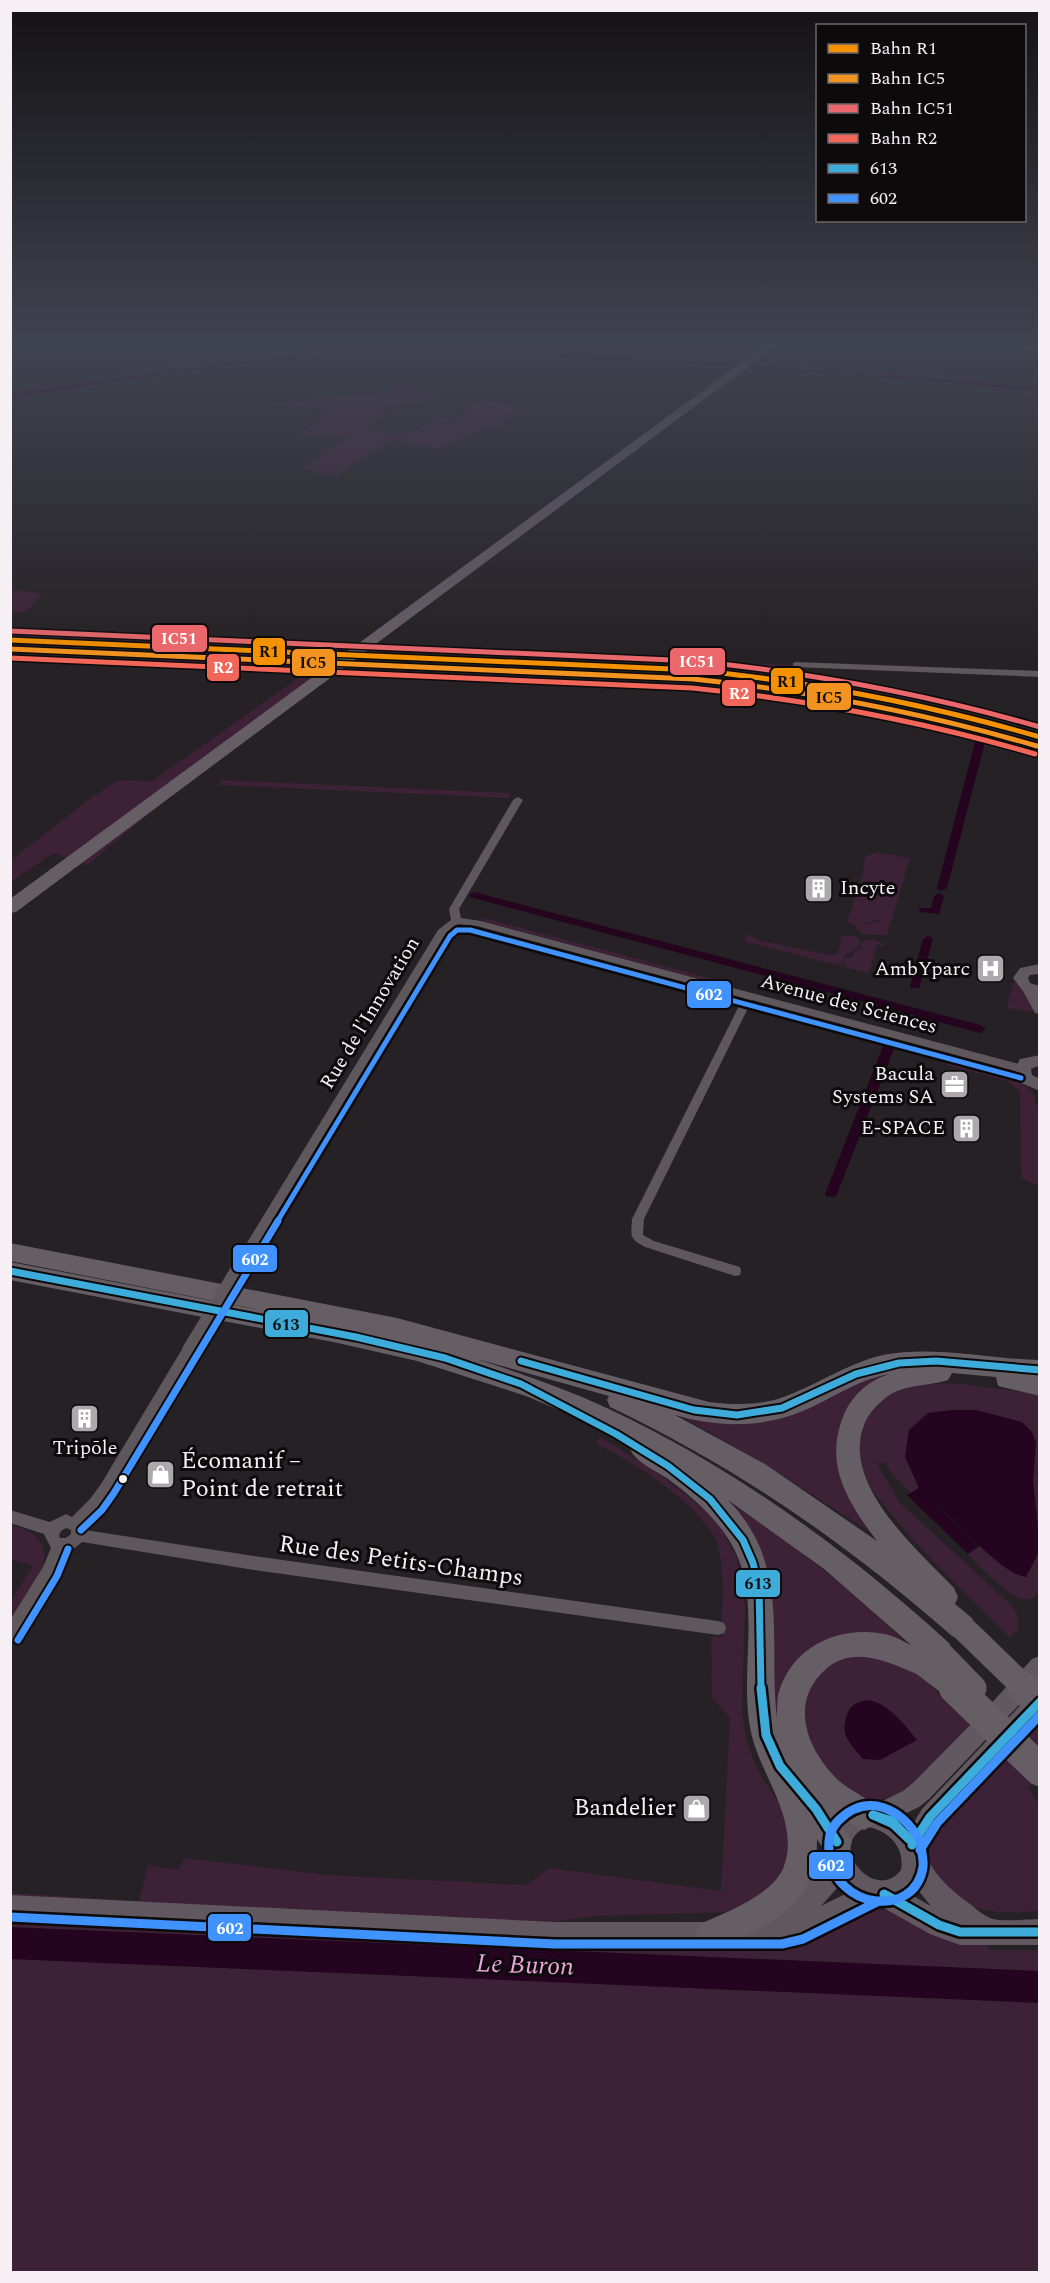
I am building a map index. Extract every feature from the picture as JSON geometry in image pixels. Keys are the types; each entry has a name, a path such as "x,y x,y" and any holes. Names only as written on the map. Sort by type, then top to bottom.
{"highway":[{"path":"10,891 69,856 110,820 308,679 624,447"},
{"path":"10,898 632,447"},
{"path":"10,915 58,873 69,856"},
{"path":"10,908 58,873"},
{"path":"10,1250 37,1258 364,1320 486,1351 694,1410 737,1415 782,1408 856,1374 899,1363 936,1361 1040,1370"},
{"path":"10,1271 364,1340 449,1360 506,1378 611,1420 674,1452 735,1489 831,1556 1040,1770"},
{"path":"486,1351 558,1375 621,1401 736,1460 851,1536 965,1625"},
{"path":"1040,1386 1005,1379 951,1374 904,1378 871,1395 853,1418 848,1432 848,1462 859,1494 870,1513 965,1625 1040,1702"},
{"path":"506,1378 614,1432 652,1455 702,1492 733,1524 753,1561 760,1591 762,1707 768,1744 799,1823 802,1842 799,1869 787,1890 773,1902 711,1935"},
{"path":"871,1815 826,1788 805,1762 792,1729 790,1708 794,1688 803,1671 829,1650 845,1644 869,1643 932,1658 977,1691 1040,1763"},
{"path":"768,1744 784,1771 816,1810 838,1852"}],"main road":[{"path":"1040,955 1035,969 1025,970 1020,978 1025,986 1035,991 1040,1009"},
{"path":"1033,1060 1025,1078 1038,1089"},
{"path":"744,1934 788,1914 820,1891 838,1852 844,1826 853,1819 871,1815 911,1799 921,1791 994,1717 1040,1666"},
{"path":"10,1908 544,1934 782,1935 800,1932 880,1893 904,1886 912,1875 913,1853 930,1817 1040,1702"},
{"path":"871,1815 901,1828 939,1897 965,1917 989,1931"},
{"path":"838,1852 853,1882 880,1893 952,1930 968,1933 1040,1932"}],"street":[{"path":"796,665 1040,674"},
{"path":"456,921 454,909 518,800"},
{"name":"Avenue des Sciences","path":"456,921 470,921 749,996 1033,1060"},
{"name":"Rue de l'Innovation","path":"76,1529 98,1499 442,930 456,921"},
{"path":"735,1271 650,1244 637,1237 638,1220 749,996"},
{"path":"10,1516 53,1530"},
{"path":"66,1521 76,1529 71,1543 60,1545 52,1539 53,1530 66,1521"},
{"name":"Rue des Petits-Champs","path":"76,1529 254,1563 718,1628"},
{"path":"10,1635 49,1571 60,1545"}],"shaded area":[{"path":"335,447 381,447 336,477 301,468"},
{"path":"422,447 445,447 438,450"},
{"path":"11,590 43,594 27,611 11,613"},
{"path":"11,633 796,665 796,675 647,661 11,636"},
{"path":"161,648 359,657 189,781 87,865 53,853 11,882 11,860 91,798 118,780 152,781 307,672 154,663"},
{"path":"222,780 511,793 509,798 218,785"},
{"path":"877,852 910,858 887,935 863,934 847,922 865,867 863,866 866,856","holes":["880,919 882,921 859,925"]},
{"path":"484,918 732,984 730,987 482,921"},
{"path":"749,934 758,940 830,955 837,954 842,938 834,936 856,936 860,941 859,947 844,956 842,964 833,963 851,968 843,965 845,958 854,956 853,952 861,949 861,942 871,939 885,944 884,946 877,945 867,973 746,942 744,937"},
{"path":"594,958 727,994 737,1002 590,963"},
{"path":"1014,981 1027,993 1034,1010 1032,1012 1007,1008"},
{"path":"951,1054 1010,1070 1033,1093 1040,1125 1039,1186 1021,1178 1020,1092 1008,1081 947,1065"},
{"path":"937,1369 848,1413 881,1539 760,1461 676,1414 720,1419 869,1372"},
{"path":"953,1383 1039,1394 1039,1528 1033,1481 1036,1442 976,1410 928,1413 918,1488 911,1493 892,1474 885,1463 877,1463 899,1502 1013,1607 1018,1616 1018,1630 1009,1637 934,1562 892,1515 868,1483 861,1464 860,1442 863,1427 873,1409 882,1400 915,1386"},
{"path":"976,1410 1022,1422 1032,1432 1036,1442 1033,1481 1039,1552 1026,1577 1015,1573 991,1557 935,1503 979,1546 968,1554 907,1495 919,1488 905,1457 909,1430 928,1413"},
{"path":"600,1437 660,1474 704,1509 723,1531 737,1558 745,1607 742,1709 746,1738 754,1762 790,1819 787,1878 736,1912 594,1916 551,1922 11,1898 10,1893 139,1901 148,1865 179,1870 184,1858 328,1875 527,1885 549,1868 721,1891 730,1718 712,1697 711,1636 721,1637 723,1582 719,1549 713,1534 701,1518 648,1474 596,1443"},
{"path":"722,1496 841,1584 907,1644 844,1637 777,1737 773,1685"},
{"path":"11,1525 30,1533 41,1542 45,1554 43,1567 37,1580 11,1622 10,1602 33,1566 11,1559"},
{"path":"981,1545 1002,1566 1039,1552 1039,1591 1028,1599 1017,1597 1009,1592 968,1554"},
{"path":"874,1656 914,1672 973,1725 908,1789 885,1799 866,1801 848,1793 817,1756 807,1734 805,1709 810,1687 824,1669 849,1657"},
{"path":"870,1700 891,1711 917,1740 880,1760 863,1759 848,1740 845,1724 852,1707 857,1703"},
{"path":"1039,1711 1039,1776 1028,1788 1039,1804 1039,1910 996,1912 964,1904 936,1874 929,1861 928,1849 931,1834 935,1826"},
{"path":"869,1908 894,1911 987,1943 990,1950 1039,1950 1039,2272 11,2272 11,1920 693,1945 694,1951 746,1950 746,1945"}],"waterway":[{"path":"942,888 980,742"},
{"path":"474,895 980,1029"},
{"path":"924,910 935,912 939,896"},
{"path":"915,986 928,939"},
{"path":"831,1194 891,1041"},
{"name":"Le Buron","path":"10,1943 1040,1987"}],"rail line":[{"name":"IC51","path":"10,631 694,661 782,671 868,685 954,703 1040,727"},
{"name":"R1","path":"10,640 694,670 782,680 912,703 1040,737"},
{"name":"IC5","path":"10,649 693,679 781,689 910,712 1037,746"},
{"name":"R2","path":"10,658 692,688 779,698 865,712 950,730 1035,754"}],"transit line":[{"name":"602","path":"81,1530 102,1510 114,1493 450,936 457,930 470,930 1021,1078"},
{"name":"613","path":"10,1271 356,1337 445,1358 521,1384 616,1434 668,1466 710,1499 743,1540 753,1563 759,1587 761,1686 766,1735 780,1766 816,1809 837,1842"},
{"name":"613","path":"521,1361 694,1410 737,1415 782,1408 856,1374 899,1363 936,1361 1040,1370"},
{"name":"602","path":"18,1640 57,1576 68,1549"},
{"name":"613","path":"912,1845 930,1817 1040,1702"},
{"name":"602","path":"920,1850 937,1823 1040,1715"},
{"name":"602","path":"920,1841 910,1823 895,1812 879,1807 862,1807 846,1813 834,1824 828,1841 830,1863 839,1881 853,1894 869,1900 887,1901 903,1896 916,1885 923,1867 921,1844"},
{"name":"613","path":"873,1815 893,1824 909,1839"},
{"name":"613","path":"873,1815 892,1821 909,1839"},
{"name":"613","path":"884,1894 939,1925 960,1932 1040,1932"},
{"name":"602","path":"10,1917 555,1944 782,1944 803,1939 879,1901"}],"place":[{"name":"Incyte","path":"819,888"},
{"name":"AmbYparc","path":"991,969"},
{"name":"Bacula Systems SA","path":"955,1085"},
{"name":"E-SPACE","path":"966,1128"},
{"name":"Tripōle","path":"85,1418"},
{"name":"Écomanif – Point de retrait","path":"160,1475"},
{"name":"Bandelier","path":"697,1808"}]}
